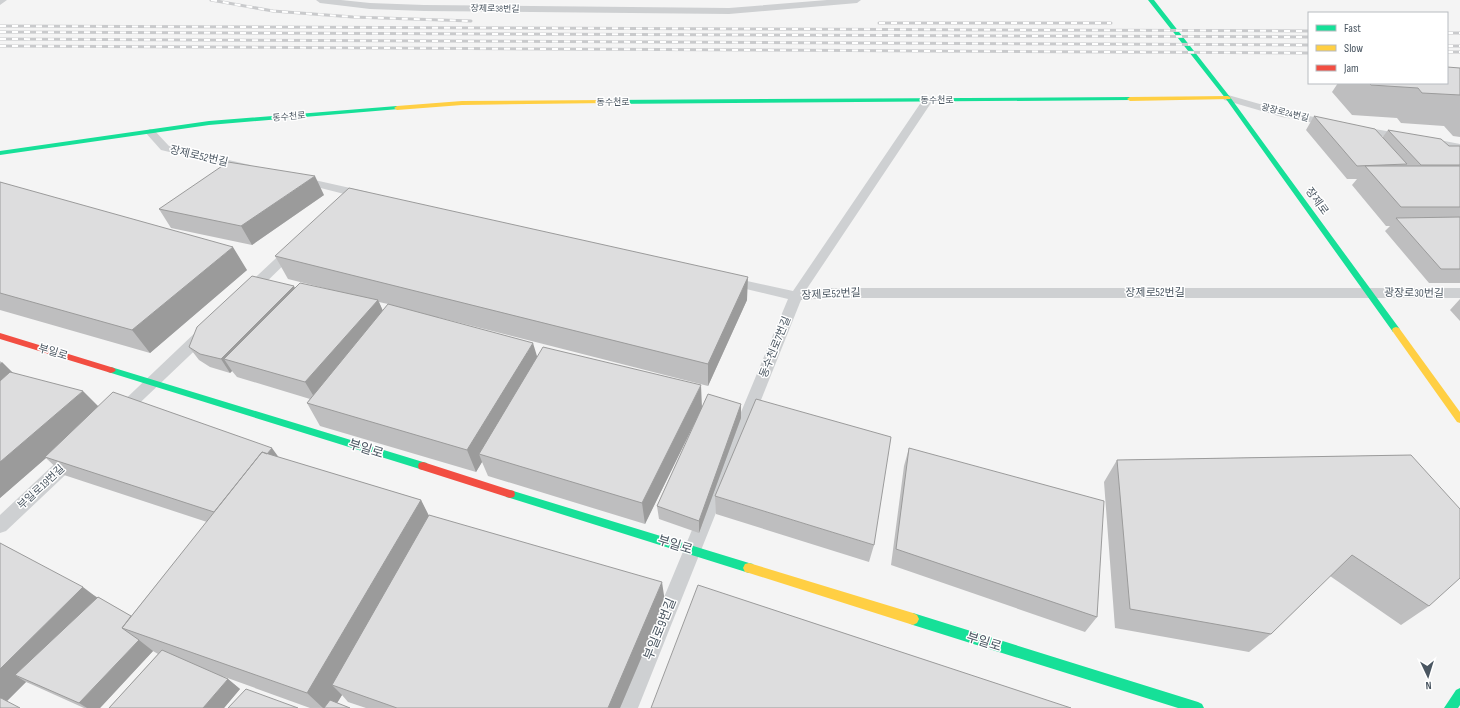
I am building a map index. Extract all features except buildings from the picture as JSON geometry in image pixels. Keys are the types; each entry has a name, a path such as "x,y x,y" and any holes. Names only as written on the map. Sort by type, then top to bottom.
{"street":[{"name":"장제로","path":"1151,0 1228,98 1460,419"},
{"name":"동수천로","path":"0,153 209,123 462,102 1228,98"},
{"name":"부일로","path":"0,336 1198,708"},
{"path":"1450,708 1460,694"}],"lane":[{"name":"장제로38번길","path":"320,0 424,8 729,12 857,0"},
{"path":"620,0 621,11"},
{"path":"729,0 729,12"},
{"name":"광장로24번길","path":"1228,98 1282,114 1460,147"},
{"name":"동수천로7번길","path":"692,551 796,296 928,100"},
{"name":"장제로52번길","path":"150,132 165,148 255,169"},
{"path":"293,178 376,198"},
{"path":"341,203 353,192"},
{"path":"238,301 301,241"},
{"name":"장제로52번길","path":"718,278 796,296 827,293 1368,292"},
{"name":"광장로30번길","path":"1368,292 1460,293"},
{"path":"113,420 209,328"},
{"name":"부일로19번길","path":"0,526 84,446"},
{"name":"부일로9번길","path":"628,708 692,551"}],"railway":[{"path":"211,0 273,11 353,17 471,21"},
{"path":"879,23 1111,23"},
{"path":"0,26 1308,31"},
{"path":"0,32 1308,37"},
{"path":"1448,33 1460,33"},
{"path":"0,39 1308,45"},
{"path":"0,46 1308,53"},
{"path":"1448,46 1460,46"},
{"path":"1448,52 1460,52"}],"traffic: fast":[{"path":"1151,0 1228,98 1396,330"},
{"path":"607,102 1130,99"},
{"path":"0,153 209,123 397,108"},
{"path":"111,370 423,466"},
{"path":"510,494 749,568"},
{"path":"913,619 1198,708"},
{"path":"1450,708 1460,694"}],"traffic: slow":[{"path":"1130,99 1228,98"},
{"path":"397,108 462,103 607,102"},
{"path":"1396,330 1460,419"},
{"path":"749,568 913,619"}],"traffic: jam":[{"path":"0,336 111,370"},
{"path":"423,466 510,494"}]}
